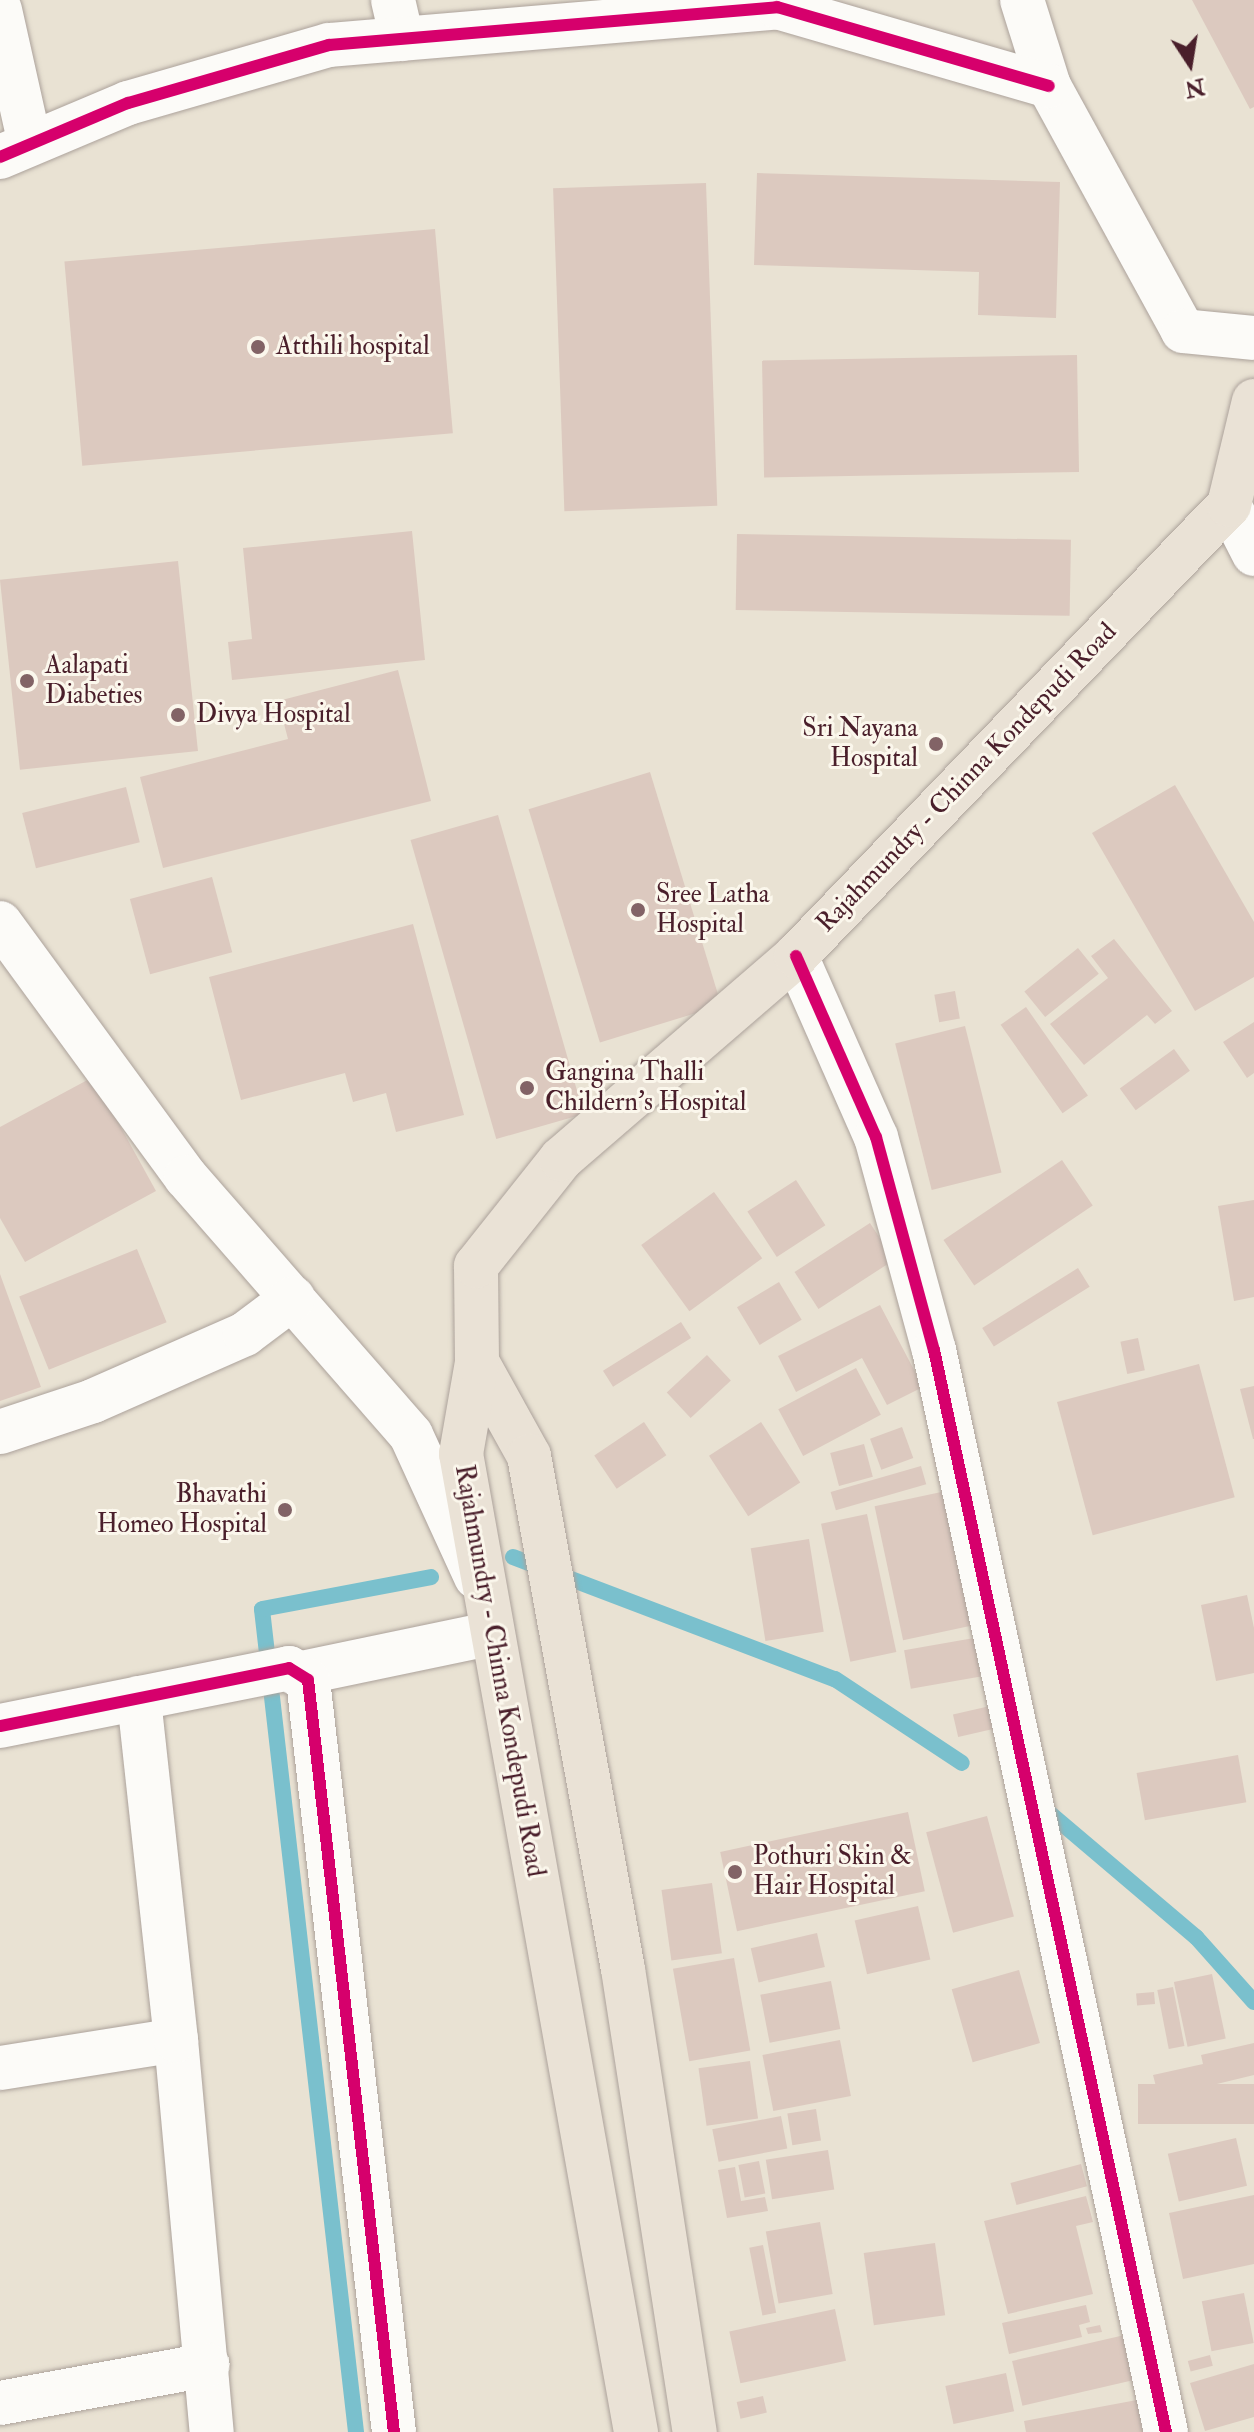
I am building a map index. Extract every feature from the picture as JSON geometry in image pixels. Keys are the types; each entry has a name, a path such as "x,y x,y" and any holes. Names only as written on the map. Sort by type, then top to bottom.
{"main road":[{"path":"1241,480 1254,401"},
{"name":"Rajahmundry - Chinna Kondepudi Road","path":"636,2432 489,1634 461,1454 477,1362 476,1266 561,1159 796,956 1241,480"},
{"path":"477,1362 529,1456 623,1969 695,2432"}],"street":[{"path":"1022,0 1049,86 1183,331 1254,338"},
{"path":"0,10 15,150 128,103 329,45 397,19 777,7 1049,86"},
{"path":"1241,480 1254,554"},
{"path":"0,923 186,1177 411,1435 481,1588"},
{"path":"796,956 876,1137 934,1350 1166,2432"},
{"path":"0,1432 93,1401 245,1334 293,1298"},
{"path":"297,1674 489,1634"},
{"path":"0,1726 289,1668 308,1680 394,2432"},
{"path":"139,1698 176,2040 212,2432"},
{"path":"0,2068 176,2040"},
{"path":"0,2403 208,2365"}],"building":[{"path":"1192,0 1254,0 1254,107 1250,109"},
{"path":"757,173 1060,182 1056,318 978,315 979,272 754,265"},
{"path":"706,183 717,506 564,511 553,188"},
{"name":"Atthili hospital","path":"435,229 453,433 82,466 64,261"},
{"path":"1077,355 1079,472 764,477 762,360"},
{"path":"412,531 425,660 232,680 228,642 252,639 243,548"},
{"path":"737,534 1071,540 1070,616 736,610"},
{"path":"178,561 198,751 20,770 0,580"},
{"path":"398,670 431,801 163,868 140,777 288,739 278,701"},
{"path":"650,772 721,1005 600,1042 529,809"},
{"path":"1175,785 1254,922 1254,977 1195,1011 1092,833"},
{"path":"126,787 140,842 36,868 22,813"},
{"path":"498,815 584,1114 496,1139 411,840"},
{"path":"212,877 232,952 150,974 130,899"},
{"path":"413,924 464,1115 396,1132 386,1093 353,1102 345,1073 241,1100 209,977"},
{"path":"1114,939 1172,1011 1155,1024 1147,1015 1084,1065 1050,1024 1108,978 1091,956"},
{"path":"1078,948 1099,974 1045,1017 1024,991"},
{"path":"955,991 960,1019 939,1022 934,995"},
{"path":"1026,1007 1088,1095 1063,1113 1001,1025"},
{"path":"1254,1022 1254,1073 1247,1078 1223,1042"},
{"path":"965,1026 1002,1173 932,1190 895,1043"},
{"path":"1174,1049 1190,1071 1136,1110 1120,1088"},
{"path":"93,1077 156,1191 25,1262 0,1218 0,1127"},
{"path":"1062,1160 1093,1206 974,1286 943,1240"},
{"path":"796,1180 825,1225 777,1257 747,1212"},
{"path":"714,1192 762,1258 689,1311 641,1245"},
{"path":"1254,1200 1254,1297 1234,1301 1218,1206"},
{"path":"870,1223 894,1260 818,1309 795,1272"},
{"path":"137,1249 167,1322 49,1370 19,1297"},
{"path":"1078,1268 1090,1287 994,1347 982,1328"},
{"path":"0,1274 41,1387 0,1401"},
{"path":"779,1282 802,1320 760,1345 737,1307"},
{"path":"880,1305 923,1387 887,1405 862,1358 796,1392 778,1356"},
{"path":"681,1322 691,1338 613,1387 603,1371"},
{"path":"1138,1338 1145,1370 1127,1374 1120,1342"},
{"path":"707,1355 731,1381 691,1418 667,1393"},
{"path":"1199,1364 1235,1497 1093,1535 1057,1402"},
{"path":"856,1368 881,1415 803,1456 778,1409"},
{"path":"1254,1386 1254,1439 1253,1439 1240,1389"},
{"path":"644,1422 666,1455 617,1489 594,1456"},
{"path":"761,1422 800,1482 748,1516 709,1456"},
{"path":"902,1427 913,1458 881,1470 870,1439"},
{"path":"864,1444 873,1477 839,1486 830,1453"},
{"path":"921,1466 926,1484 836,1510 831,1492"},
{"path":"946,1491 974,1625 903,1640 875,1506"},
{"path":"867,1514 896,1652 850,1662 821,1524"},
{"path":"809,1539 824,1632 765,1641 751,1548"},
{"path":"1247,1595 1254,1628 1254,1673 1216,1681 1201,1605"},
{"path":"974,1638 981,1676 911,1689 904,1650"},
{"path":"990,1706 995,1728 958,1737 953,1715"},
{"path":"1238,1755 1246,1802 1145,1820 1137,1773"},
{"path":"908,1812 925,1891 737,1931 720,1852"},
{"path":"987,1816 1014,1916 953,1933 926,1832"},
{"path":"712,1883 722,1953 671,1960 661,1890"},
{"path":"918,1906 930,1960 867,1974 855,1921"},
{"path":"817,1933 825,1967 759,1982 751,1948"},
{"path":"734,1958 750,2051 689,2061 673,1969"},
{"path":"1019,1970 1040,2043 973,2062 952,1989"},
{"path":"1212,1974 1226,2039 1188,2047 1174,1982"},
{"path":"831,1981 840,2029 770,2043 760,1995"},
{"path":"1173,1987 1184,2046 1169,2049 1157,1990"},
{"path":"1154,1992 1155,2004 1137,2006 1136,1994"},
{"path":"840,2040 851,2096 773,2111 762,2055"},
{"path":"1254,2043 1254,2075 1159,2098 1153,2075 1203,2064 1201,2055"},
{"path":"750,2061 758,2118 707,2126 699,2068"},
{"path":"1138,2084 1254,2084 1254,2124 1138,2124"},
{"path":"816,2109 821,2141 792,2145 787,2114"},
{"path":"781,2116 787,2148 719,2162 712,2129"},
{"path":"1236,2138 1247,2186 1179,2201 1168,2154"},
{"path":"828,2150 834,2190 772,2199 766,2160"},
{"path":"759,2161 765,2193 745,2197 738,2165"},
{"path":"1081,2164 1087,2186 1016,2205 1010,2183"},
{"path":"735,2167 741,2201 765,2197 768,2211 727,2218 718,2170"},
{"path":"1254,2195 1254,2264 1183,2279 1169,2213"},
{"path":"1086,2196 1093,2222 1076,2226 1093,2294 1008,2314 984,2221"},
{"path":"820,2222 833,2294 779,2303 766,2232"},
{"path":"935,2243 945,2315 874,2325 864,2253"},
{"path":"763,2245 776,2313 762,2315 749,2248"},
{"path":"1244,2293 1254,2343 1212,2351 1202,2301"},
{"path":"1086,2305 1090,2322 1079,2325 1082,2337 1009,2354 1002,2323"},
{"path":"835,2309 846,2361 740,2383 729,2331"},
{"path":"1100,2325 1102,2332 1088,2334 1086,2328"},
{"path":"1129,2334 1139,2379 1022,2406 1012,2361"},
{"path":"1210,2355 1213,2366 1191,2372 1188,2361"},
{"path":"1254,2364 1254,2417 1205,2431 1190,2383"},
{"path":"1006,2373 1014,2411 953,2424 945,2386"},
{"path":"763,2396 767,2413 741,2419 737,2402"},
{"path":"1137,2400 1143,2432 1026,2432 1024,2421"}],"waterway":[{"path":"513,1557 835,1679 962,1763"},
{"path":"356,2432 262,1609 431,1577"},
{"path":"1046,1810 1196,1937 1254,2002"}],"cycle path":[{"path":"0,157 128,103 329,45 777,7 1049,86"},
{"path":"796,956 876,1137 934,1350 1166,2432"},
{"path":"0,1726 289,1668 308,1680 394,2432"}],"place":[{"name":"Atthili hospital","path":"258,347"},
{"name":"Aalapati Diabeties","path":"27,681"},
{"name":"Divya Hospital","path":"178,715"},
{"name":"Sri Nayana Hospital","path":"936,744"},
{"name":"Sree Latha Hospital","path":"638,910"},
{"name":"Gangina Thalli Childern's Hospital","path":"527,1088"},
{"name":"Bhavathi Homeo Hospital","path":"285,1510"},
{"name":"Pothuri Skin & Hair Hospital","path":"735,1872"}]}
